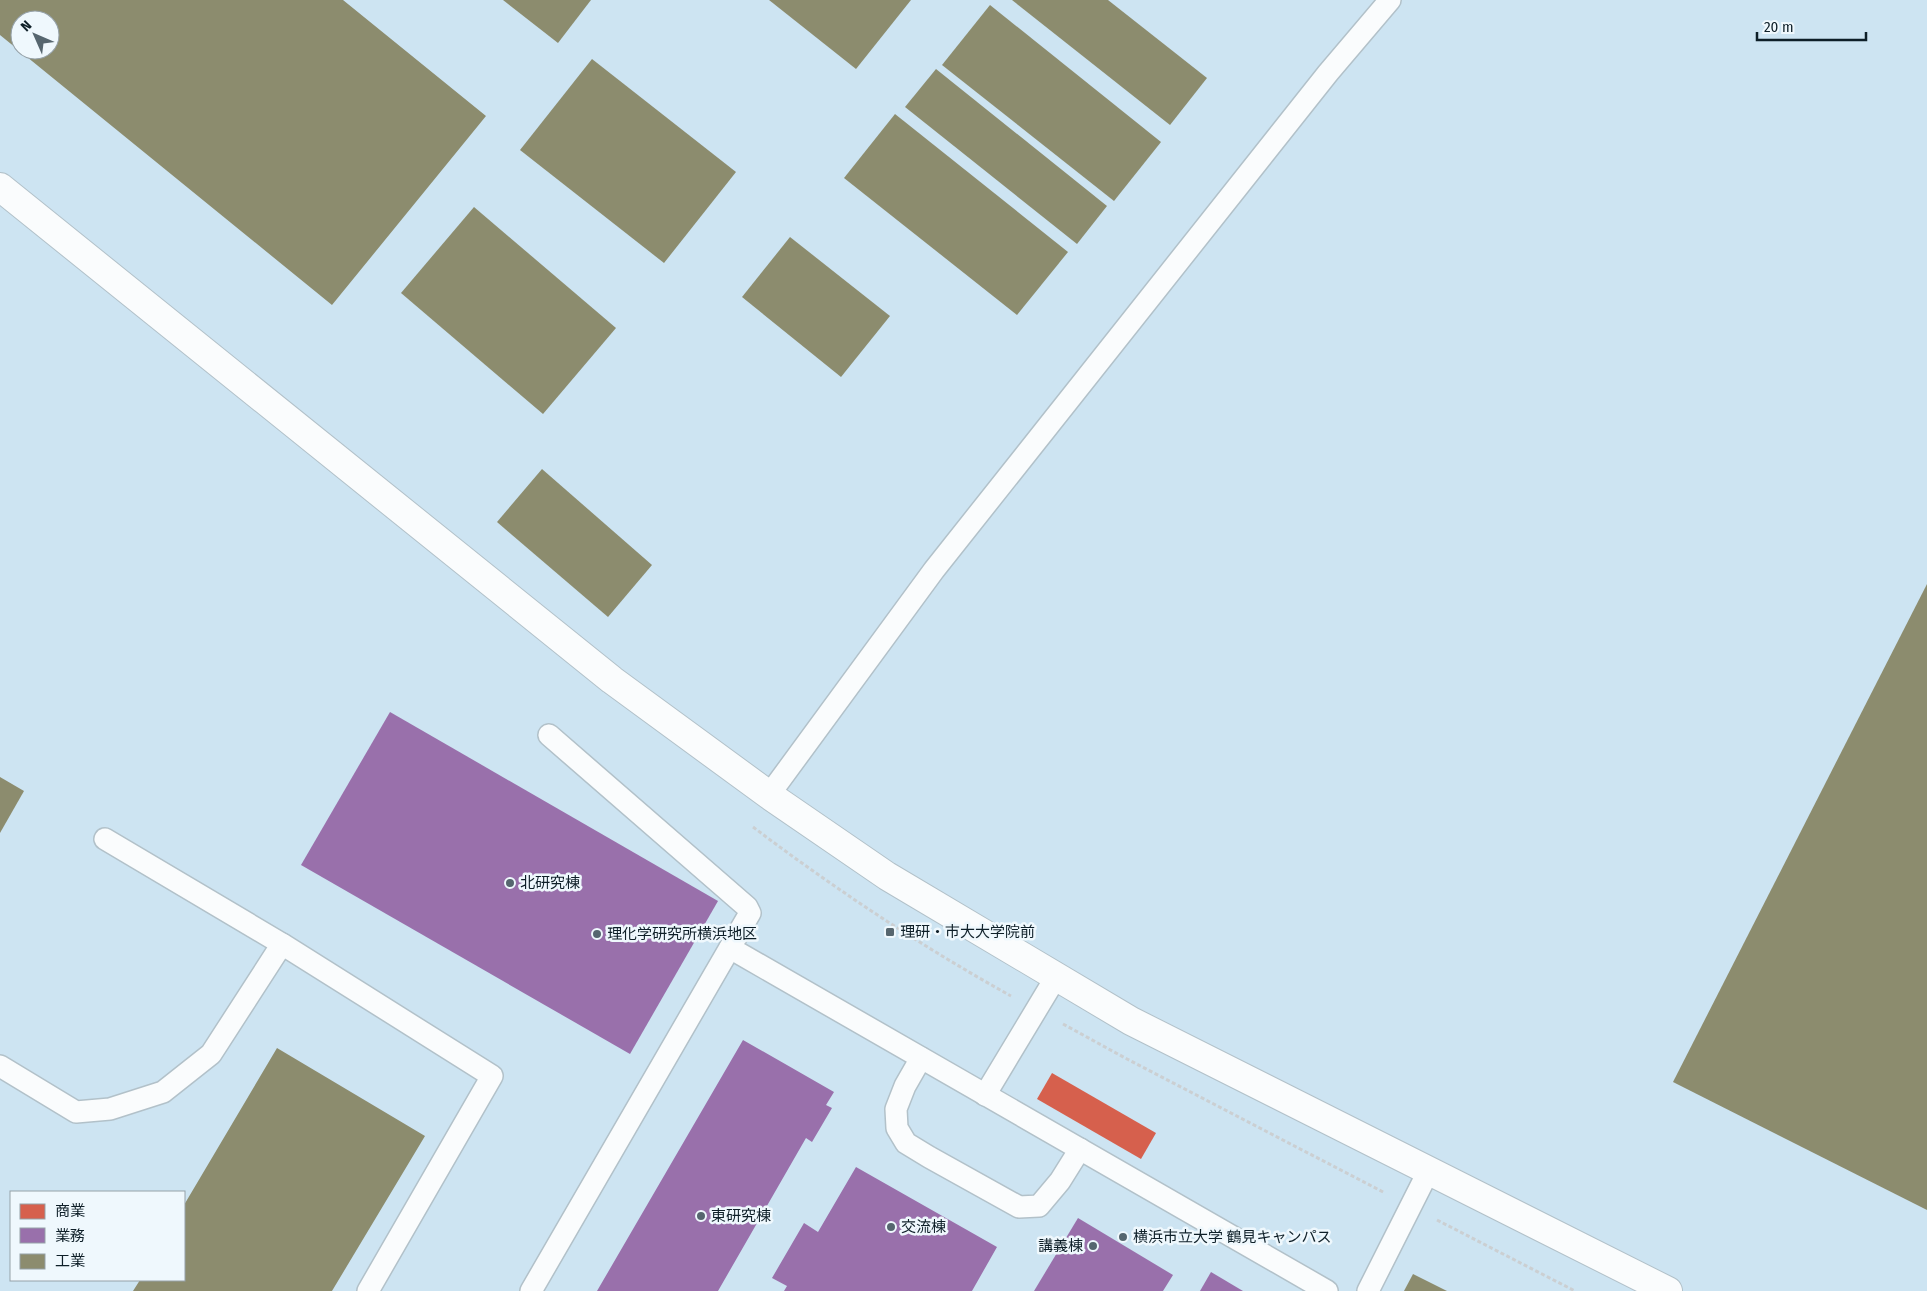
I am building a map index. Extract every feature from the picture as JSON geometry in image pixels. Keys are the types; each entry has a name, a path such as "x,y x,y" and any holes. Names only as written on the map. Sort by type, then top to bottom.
{"street":[{"path":"0,187 612,680 769,795 887,876 1130,1021 1668,1291"}],"lane":[{"path":"769,795 934,570 1328,73 1390,0"},
{"path":"531,1291 750,913 747,907 549,735"},
{"path":"105,839 282,944 492,1076 368,1291"},
{"path":"0,1066 76,1112 110,1109 163,1092 211,1054 282,944"},
{"path":"730,948 1326,1291"},
{"path":"985,1095 1056,977"},
{"path":"922,1058 905,1086 896,1109 897,1128 906,1143 929,1157 1019,1207 1039,1206 1060,1181 1080,1149"},
{"path":"1368,1291 1429,1170"}],"shaded area":[{"path":"0,0 1927,0 1927,1291 0,1291"}],"building: 商業":[{"path":"1052,1073 1156,1133 1141,1159 1037,1099"}],"building: 業務":[{"name":"北研究棟","path":"390,712 718,901 630,1054 301,865"},
{"name":"東研究棟","path":"743,1040 834,1092 826,1105 832,1108 812,1142 806,1138 718,1291 597,1291"},
{"name":"交流棟","path":"856,1167 997,1247 972,1291 784,1291 787,1286 772,1278 804,1223 818,1232"},
{"name":"講義棟","path":"1078,1218 1173,1275 1163,1291 1034,1291"},
{"path":"1211,1272 1243,1291 1200,1291"}],"building: 工業":[{"path":"0,0 343,0 486,116 332,305 31,60 60,60 60,10 10,10 10,43 0,35"},
{"path":"503,0 591,0 558,43"},
{"path":"769,0 911,0 856,69"},
{"path":"1012,0 1108,0 1207,78 1170,125"},
{"path":"990,5 1161,142 1114,201 942,65"},
{"path":"592,59 736,172 664,263 520,150"},
{"path":"936,69 1107,206 1077,244 905,107"},
{"path":"895,114 1068,252 1017,315 844,178"},
{"path":"474,207 616,328 543,414 401,293"},
{"path":"790,237 890,316 841,377 742,297"},
{"path":"542,469 652,565 608,617 497,522"},
{"path":"1927,584 1927,1210 1673,1082"},
{"path":"0,777 24,791 0,833"},
{"path":"277,1048 425,1136 332,1291 133,1291 139,1281 185,1281 185,1203"},
{"path":"1413,1274 1447,1291 1404,1291"}],"place":[{"name":"北研究棟","path":"510,883"},
{"name":"理研・市大大学院前","path":"890,932"},
{"name":"理化学研究所横浜地区","path":"597,934"},
{"name":"東研究棟","path":"701,1216"},
{"name":"交流棟","path":"891,1227"},
{"name":"横浜市立大学 鶴見キャンパス","path":"1123,1237"},
{"name":"講義棟","path":"1093,1246"}]}
